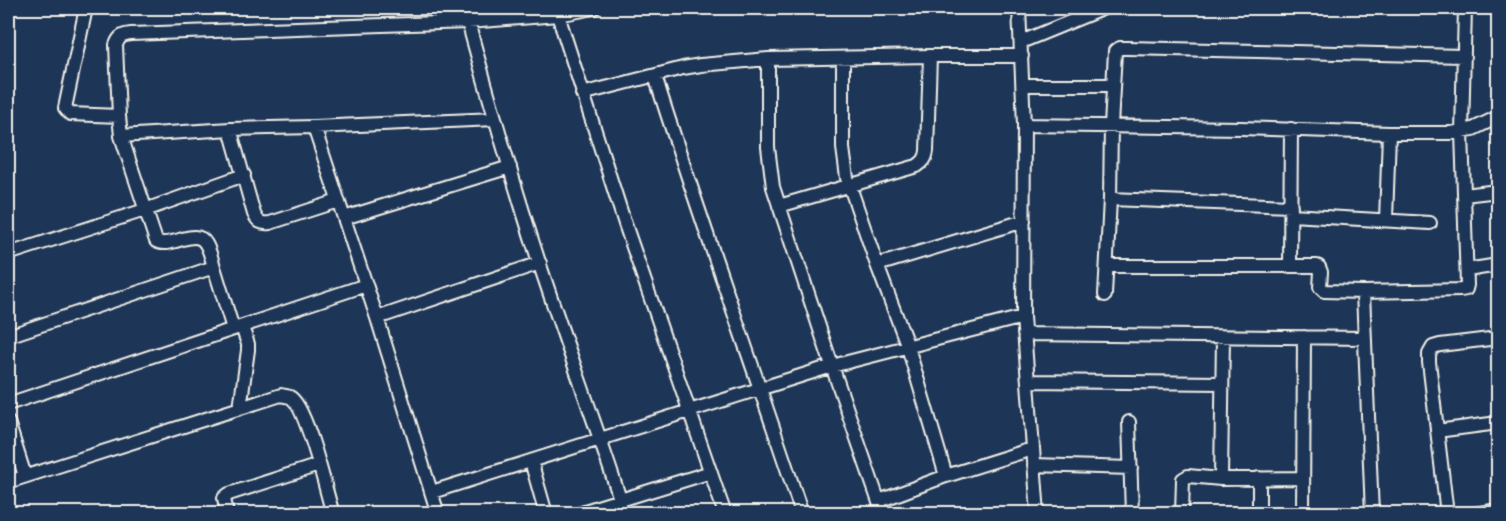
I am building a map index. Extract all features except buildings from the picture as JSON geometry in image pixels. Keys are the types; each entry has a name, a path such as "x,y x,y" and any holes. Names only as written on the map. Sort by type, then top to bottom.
{"street":[{"path":"86,8 65,108 70,114 118,116"},
{"path":"240,408 248,344 238,328 206,244 202,239 196,237 167,243 156,241 145,210 121,136 118,116 118,39 123,35 468,22 558,15 594,8"},
{"path":"1019,8 1024,125 1023,317 1038,513"},
{"path":"1021,42 1104,8"},
{"path":"1107,266 1317,266 1321,272 1320,287 1324,291 1466,289 1462,132 1465,8"},
{"path":"558,15 625,224 725,513"},
{"path":"468,22 495,119 540,263 620,499"},
{"path":"1106,295 1115,51 1120,48 1464,56"},
{"path":"779,206 917,166 926,158 930,56"},
{"path":"582,93 700,65 768,59 1022,56"},
{"path":"843,58 843,148 849,187 908,347 946,476"},
{"path":"768,59 769,154 773,187 881,507 946,476 1032,449"},
{"path":"655,76 802,513"},
{"path":"1023,85 1113,85"},
{"path":"1024,125 1452,134 1487,123 1498,117"},
{"path":"121,136 230,129 495,119"},
{"path":"314,127 438,513"},
{"path":"230,129 258,221 263,224 270,223 338,201"},
{"path":"1290,267 1292,129"},
{"path":"1386,220 1389,133"},
{"path":"344,218 510,167"},
{"path":"8,255 244,175"},
{"path":"1464,195 1498,191"},
{"path":"1110,199 1430,223"},
{"path":"877,265 1024,221"},
{"path":"377,318 540,263"},
{"path":"1467,270 1498,265"},
{"path":"8,336 214,267"},
{"path":"8,404 366,285"},
{"path":"1363,292 1372,513"},
{"path":"432,492 832,366 1023,317"},
{"path":"1024,334 1364,338"},
{"path":"1221,479 1223,337"},
{"path":"1303,513 1304,338"},
{"path":"1447,513 1429,354 1433,347 1498,338"},
{"path":"1028,381 1222,382"},
{"path":"8,482 281,395 290,397 299,407 333,513"},
{"path":"8,422 25,476"},
{"path":"1130,422 1131,513"},
{"path":"1437,431 1498,423"},
{"path":"531,461 546,513"},
{"path":"226,513 224,498 229,494 319,465"},
{"path":"1034,465 1131,468"},
{"path":"575,513 711,472"},
{"path":"1182,513 1183,479 1188,476 1221,479 1303,478"},
{"path":"1259,478 1259,513"},
{"path":"1473,513 1498,510"}]}
